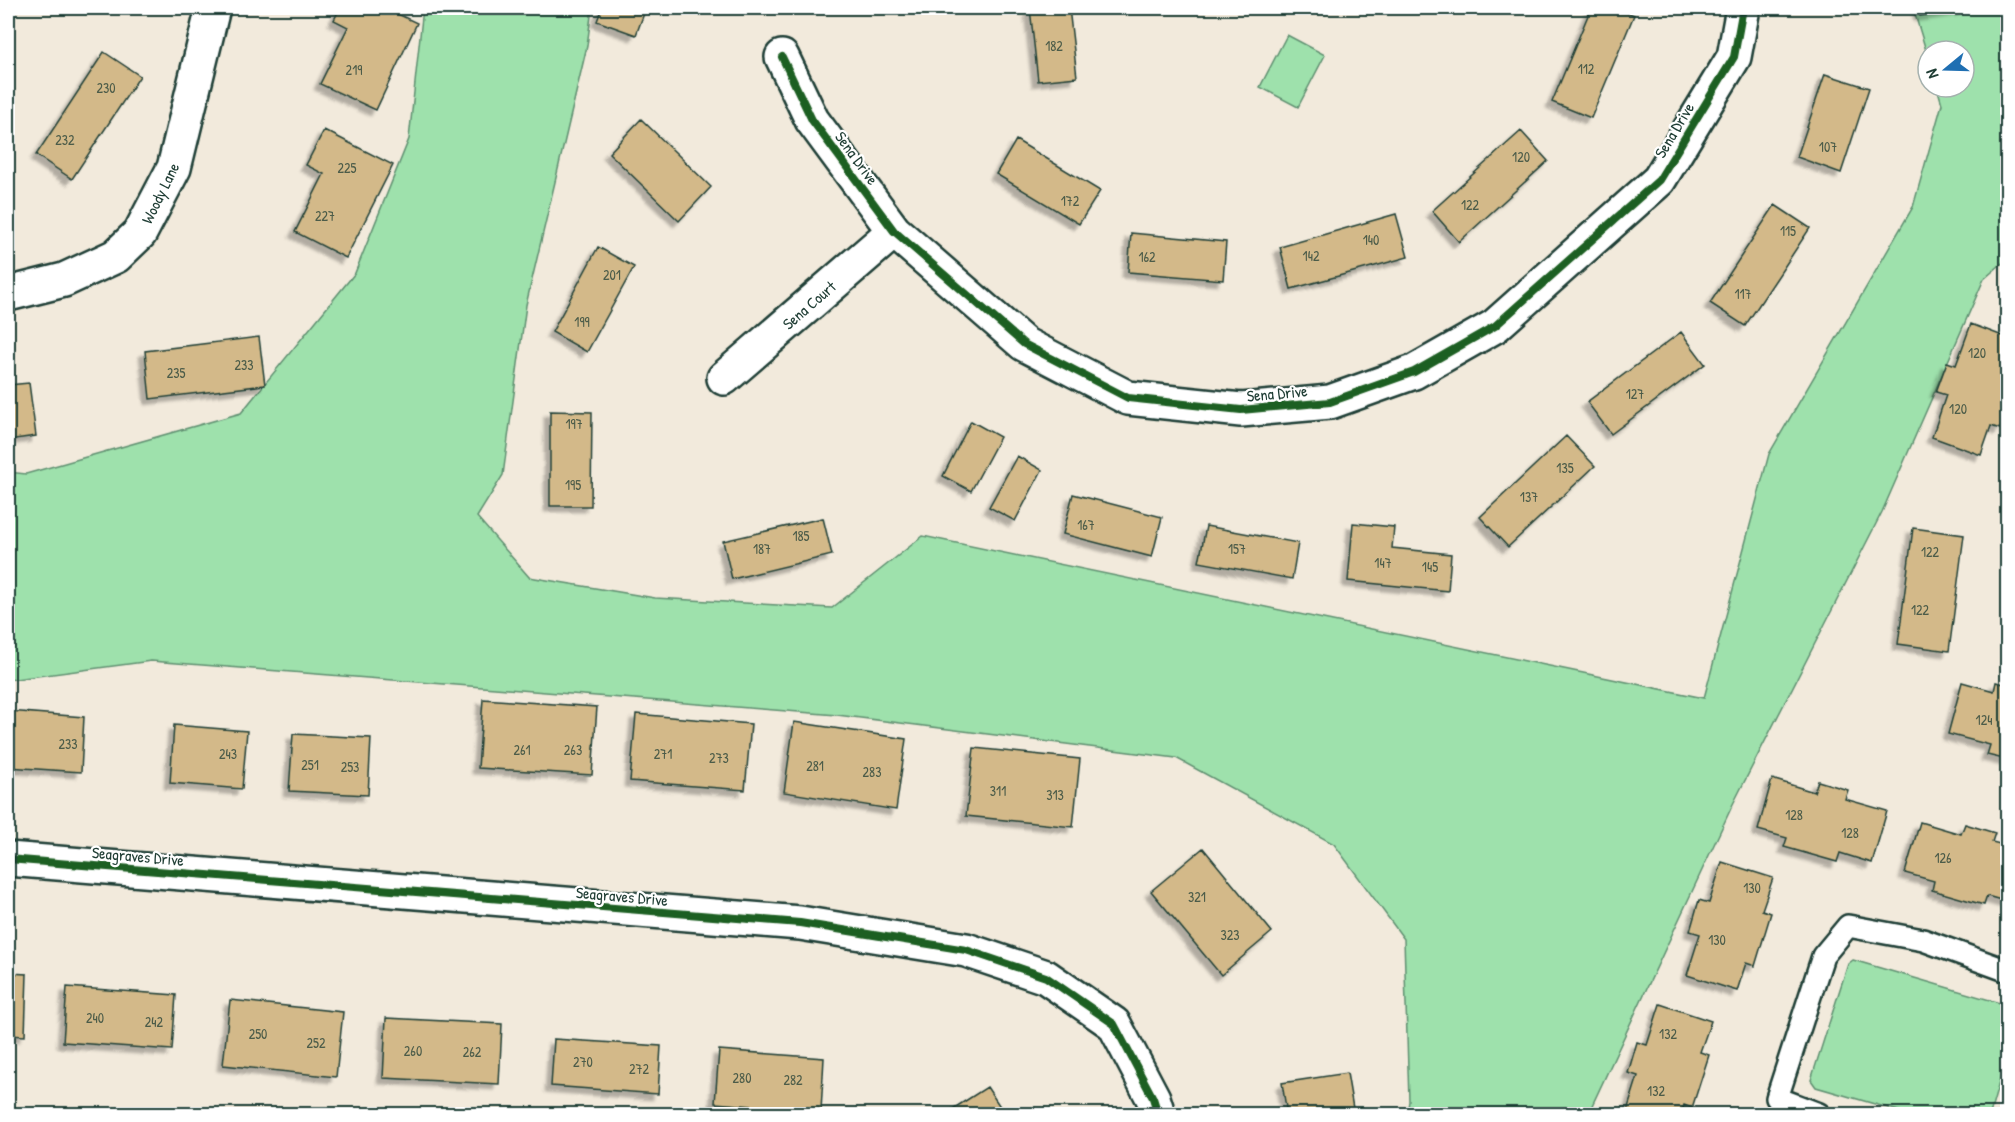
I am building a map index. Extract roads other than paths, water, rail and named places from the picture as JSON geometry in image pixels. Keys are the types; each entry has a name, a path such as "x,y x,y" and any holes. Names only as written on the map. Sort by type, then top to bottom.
{"street":[{"name":"Woody Lane","path":"8,294 64,280 116,256 140,233 174,168 213,8"},
{"name":"Sena Drive","path":"782,57 812,120 894,231 1024,344 1128,398 1241,410 1330,402 1414,372 1495,326 1659,180 1734,57 1743,8"},
{"name":"Sena Court","path":"724,378 894,231"},
{"name":"Seagraves Drive","path":"8,860 800,923 966,950 1046,977 1114,1024 1153,1098 1158,1114"}],"lane":[{"path":"1819,1114 1777,1098 1823,956 1848,926 1923,940 2007,971"}]}
